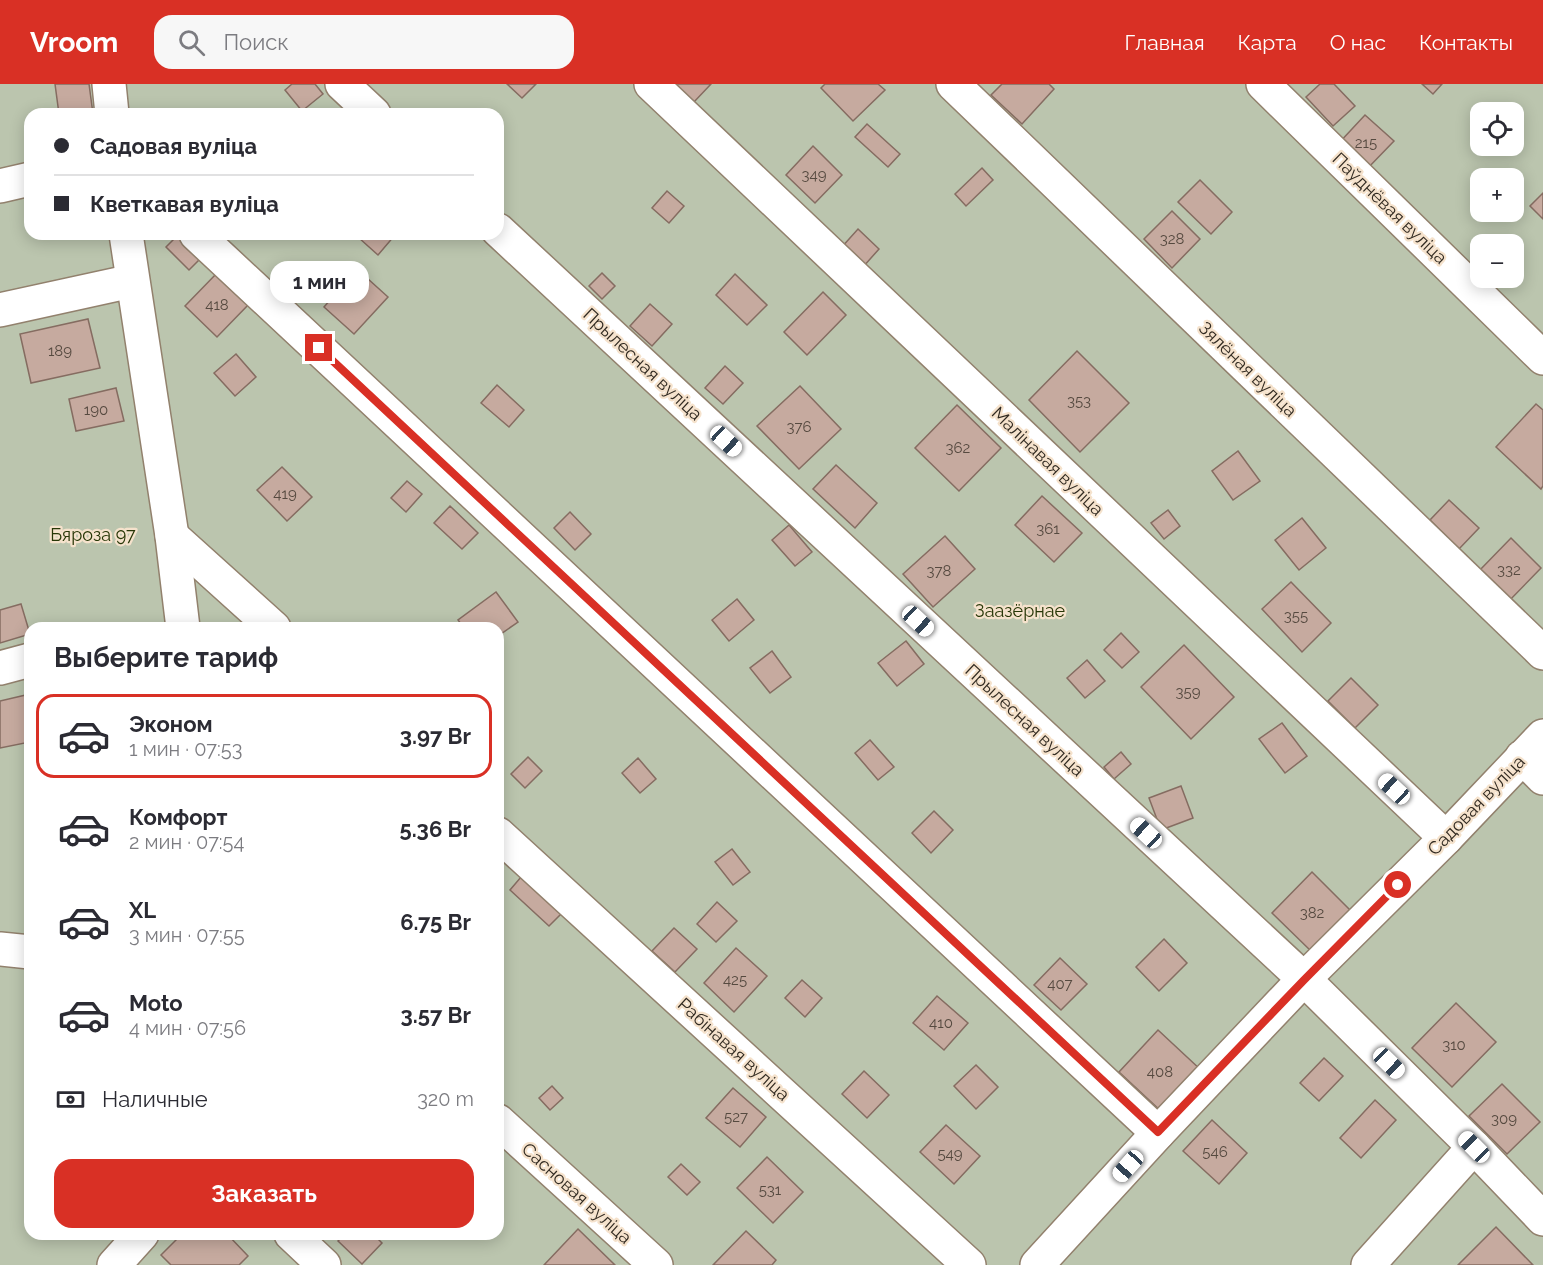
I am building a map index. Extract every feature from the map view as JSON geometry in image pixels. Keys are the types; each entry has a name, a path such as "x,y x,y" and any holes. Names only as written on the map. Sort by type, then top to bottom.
{"lane":[{"path":"109,84 111,108"},
{"path":"342,84 368,108"},
{"name":"Малінавая вуліца","path":"651,84 1446,838"},
{"name":"Зялёная вуліца","path":"953,84 1543,653"},
{"name":"Паўднёвая вуліца","path":"1263,84 1543,358"},
{"path":"0,186 24,180"},
{"name":"Прылесная вуліца","path":"504,236 1304,980 1474,1147 1543,1219"},
{"path":"127,240 172,536 174,622"},
{"path":"202,240 1158,1132"},
{"path":"0,310 132,281"},
{"path":"172,536 267,622"},
{"path":"0,668 24,662"},
{"name":"Садовая вуліца","path":"1037,1265 1158,1132 1304,980 1446,838 1536,757"},
{"name":"Рабінавая вуліца","path":"504,839 969,1265"},
{"path":"0,950 24,952"},
{"name":"Сасновая вуліца","path":"504,1127 657,1265"},
{"path":"1368,1265 1474,1147"},
{"path":"114,1265 137,1240"},
{"path":"297,1240 324,1265"}],"green space":[{"name":"Заазёрнае","path":"0,84 1543,84 1543,1265 0,1265"}],"building":[{"path":"55,84 89,84 92,108 58,108"},
{"path":"292,84 315,84 323,94 306,108 300,108 285,90"},
{"path":"507,84 536,84 522,98"},
{"path":"675,84 711,84 694,102"},
{"path":"825,84 878,84 885,90 853,121 821,88"},
{"path":"1002,84 1049,84 1054,89 1022,124 991,95"},
{"path":"1320,84 1334,84 1355,106 1333,126 1306,97"},
{"path":"1422,84 1442,84 1433,94"},
{"path":"1365,115 1394,141 1366,170 1338,144"},
{"path":"867,124 900,154 888,167 855,137"},
{"path":"813,146 842,175 815,203 786,175"},
{"path":"982,168 993,180 966,206 955,194"},
{"path":"1200,180 1232,212 1211,234 1178,202"},
{"path":"667,191 684,206 669,223 652,208"},
{"path":"1543,193 1543,219 1530,206"},
{"path":"1172,211 1200,239 1172,268 1144,239"},
{"path":"858,229 879,249 863,267 841,248"},
{"path":"173,240 190,240 205,254 189,270 166,247"},
{"path":"361,240 391,240 378,255"},
{"path":"357,269 388,297 354,334 324,307"},
{"path":"217,273 249,304 217,337 185,306"},
{"path":"602,273 615,286 602,299 589,286"},
{"path":"735,274 767,305 747,325 716,295"},
{"path":"823,292 846,315 807,355 784,332"},
{"path":"650,304 672,324 652,346 630,326"},
{"path":"88,319 100,368 31,383 20,334"},
{"path":"1077,351 1129,403 1080,452 1029,400"},
{"path":"236,354 256,377 235,396 214,373"},
{"path":"725,366 743,383 723,404 705,388"},
{"path":"497,385 524,410 509,427 481,403"},
{"path":"800,386 841,429 799,469 757,426"},
{"path":"116,388 124,421 76,431 69,399"},
{"path":"1536,404 1543,410 1543,486 1541,489 1496,447"},
{"path":"957,405 1001,448 959,491 915,448"},
{"path":"1238,451 1260,481 1233,500 1212,471"},
{"path":"836,465 877,503 855,528 813,489"},
{"path":"282,467 312,497 287,521 257,490"},
{"path":"407,481 422,494 406,512 391,498"},
{"path":"1042,496 1082,533 1054,562 1015,525"},
{"path":"1449,500 1479,528 1459,549 1430,520"},
{"path":"450,506 478,533 462,549 434,523"},
{"path":"1168,510 1180,526 1164,539 1151,523"},
{"path":"570,512 591,534 575,550 554,528"},
{"path":"1302,518 1326,548 1299,570 1275,540"},
{"path":"789,525 812,552 795,566 772,540"},
{"path":"945,536 975,569 933,607 903,574"},
{"path":"1511,538 1541,568 1508,602 1478,572"},
{"path":"1291,582 1331,623 1302,652 1262,609"},
{"path":"496,592 518,622 504,632 504,622 460,622 458,620"},
{"path":"737,599 754,620 729,641 712,620"},
{"path":"21,604 26,622 24,622 24,636 0,643 0,610"},
{"path":"1121,633 1139,652 1122,668 1104,650"},
{"path":"906,641 924,664 897,686 878,663"},
{"path":"1184,645 1234,697 1191,739 1141,687"},
{"path":"772,651 791,677 770,693 750,668"},
{"path":"1087,660 1105,681 1085,698 1067,678"},
{"path":"1351,678 1378,705 1355,728 1328,701"},
{"path":"24,695 24,743 0,748 0,701"},
{"path":"1282,723 1307,756 1285,773 1259,739"},
{"path":"870,740 894,767 878,780 855,753"},
{"path":"1121,752 1131,764 1114,779 1104,767"},
{"path":"528,757 542,771 525,788 511,774"},
{"path":"638,758 656,779 640,793 622,773"},
{"path":"1181,786 1193,818 1161,830 1149,798"},
{"path":"934,811 953,830 931,853 912,833"},
{"path":"732,849 750,872 733,885 715,862"},
{"path":"1312,872 1352,912 1313,953 1272,913"},
{"path":"521,877 561,914 549,926 510,890"},
{"path":"717,902 737,921 716,942 697,924"},
{"path":"674,928 697,949 675,972 652,951"},
{"path":"1164,939 1187,963 1159,991 1136,967"},
{"path":"736,948 767,976 734,1012 704,983"},
{"path":"1060,958 1087,984 1061,1010 1034,985"},
{"path":"802,980 822,998 805,1017 785,998"},
{"path":"937,996 968,1023 944,1050 913,1023"},
{"path":"1456,1003 1496,1042 1452,1087 1412,1048"},
{"path":"1158,1030 1202,1071 1163,1113 1119,1072"},
{"path":"1324,1058 1343,1076 1319,1101 1300,1083"},
{"path":"976,1065 998,1087 976,1109 954,1086"},
{"path":"864,1071 889,1095 867,1118 842,1094"},
{"path":"1502,1084 1540,1122 1507,1154 1469,1116"},
{"path":"552,1086 563,1098 550,1110 539,1098"},
{"path":"733,1088 766,1117 740,1147 706,1118"},
{"path":"1375,1100 1396,1120 1361,1158 1340,1138"},
{"path":"1212,1120 1247,1153 1219,1184 1183,1151"},
{"path":"946,1125 980,1156 954,1184 920,1152"},
{"path":"767,1157 803,1192 773,1223 737,1188"},
{"path":"681,1164 700,1182 687,1195 668,1177"},
{"path":"1496,1227 1533,1265 1458,1265"},
{"path":"578,1229 615,1265 544,1265"},
{"path":"746,1231 776,1260 772,1265 713,1265"},
{"path":"176,1240 233,1240 248,1256 239,1265 171,1265 161,1255"},
{"path":"379,1240 382,1243 362,1264 338,1241"}],"route":[{"path":"319,348 1158,1132 1398,885"}],"park label":[{"name":"Бяроза 97","path":"93,534"}]}
